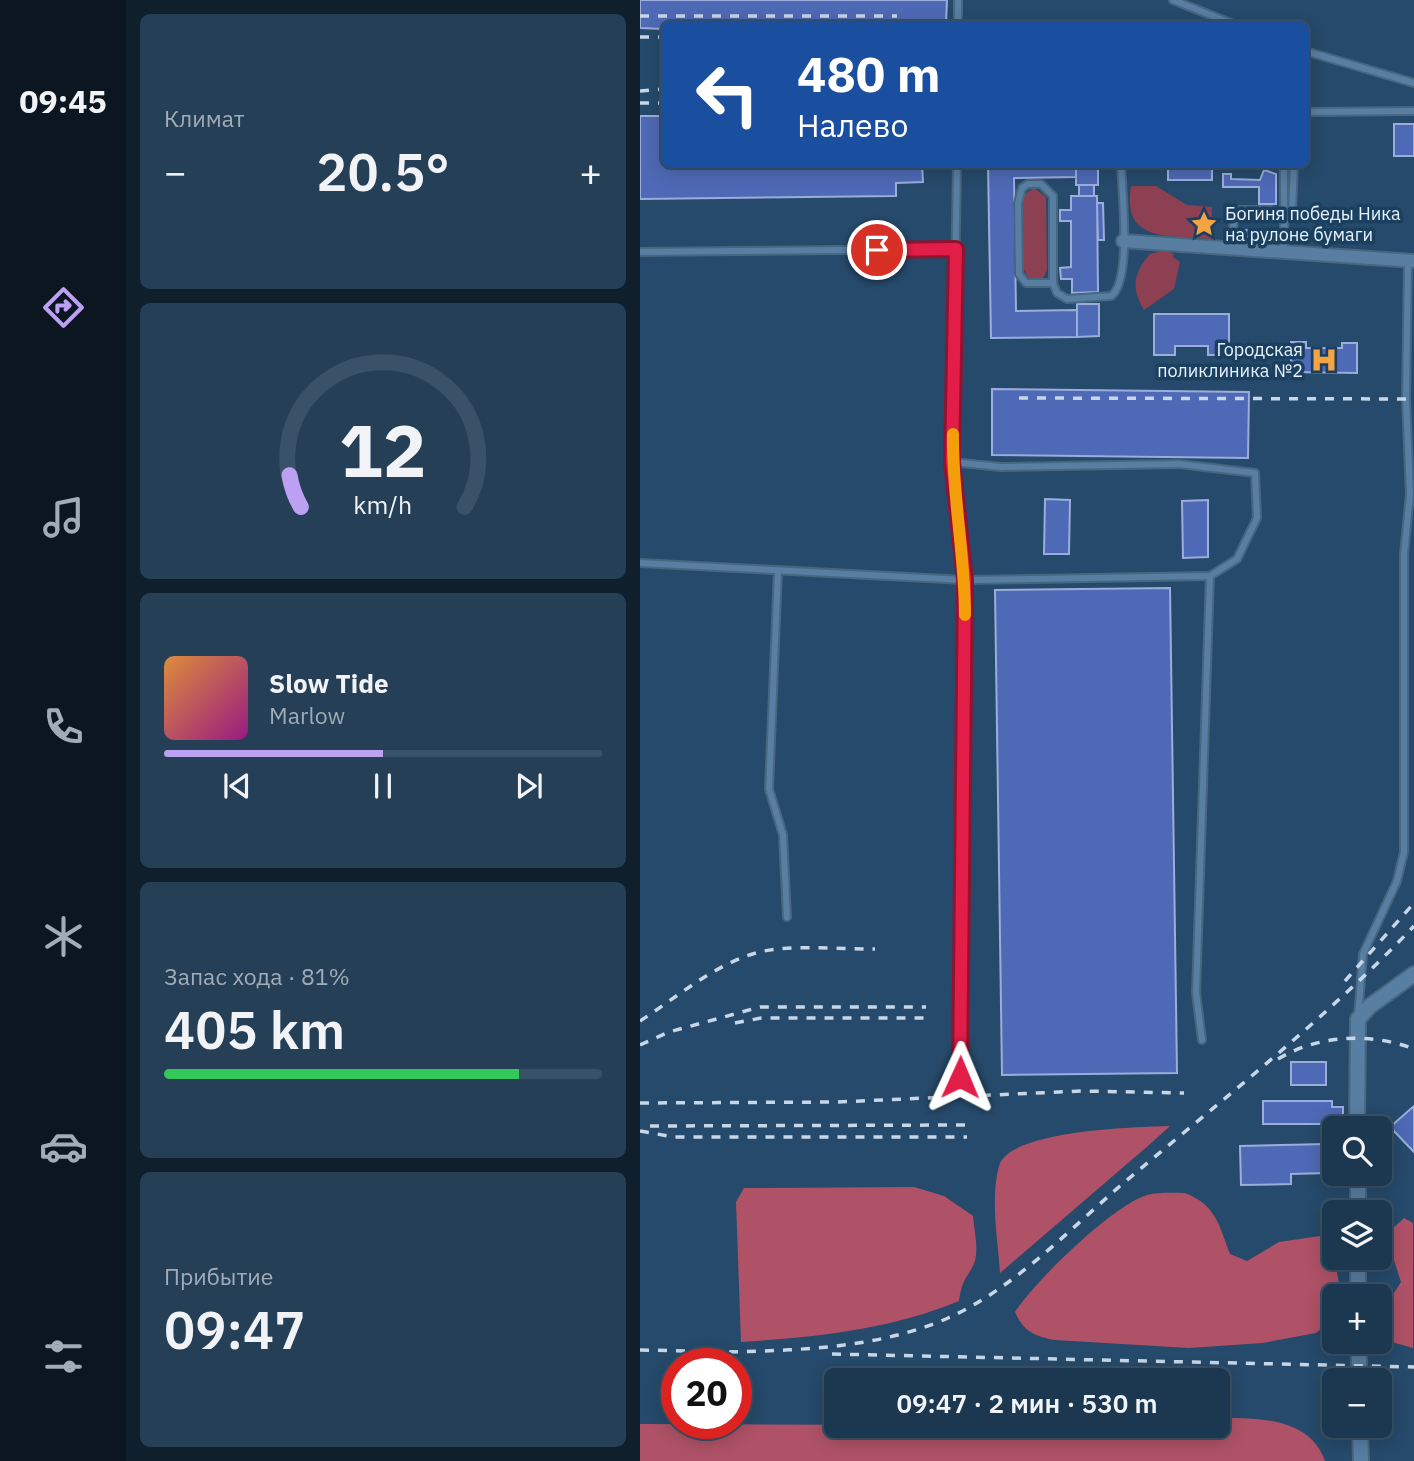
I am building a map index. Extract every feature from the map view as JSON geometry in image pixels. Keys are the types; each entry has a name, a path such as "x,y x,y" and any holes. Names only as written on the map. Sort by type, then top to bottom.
{"street":[{"path":"1122,241 1411,261"},
{"path":"1357,1116 1358,1019 1370,1006 1414,974"},
{"path":"1360,1438 1361,1461"}],"lane":[{"path":"958,0 958,21"},
{"path":"1173,0 1226,21"},
{"path":"1309,52 1414,83"},
{"path":"1309,112 1414,111"},
{"path":"957,168 952,462 965,580 960,1077"},
{"path":"1053,283 1026,283 1019,274 1018,203 1022,188 1028,184 1041,184 1053,196 1053,283 1057,293 1067,299 1111,296 1117,292 1122,279 1121,168"},
{"path":"1283,252 1286,218 1282,208 1284,168"},
{"path":"1286,218 1292,210 1293,168"},
{"path":"1232,248 1234,215 1237,210 1271,210 1286,218"},
{"path":"640,252 956,249"},
{"path":"1358,1019 1363,954 1397,881 1404,852 1404,554 1410,494 1406,399 1411,261"},
{"path":"640,563 965,580 1210,576 1237,559 1257,519 1255,473 1178,464 1001,467 952,462"},
{"path":"778,571 768,789 782,835 787,917"},
{"path":"1202,1040 1196,980 1210,576"}],"shaded area":[{"path":"1131,186 1156,186 1187,205 1212,207 1211,239 1165,236 1141,227 1134,218 1130,205"},
{"path":"1034,188 1046,197 1047,270 1044,277 1037,281 1029,279 1023,268 1022,196"},
{"path":"1164,250 1174,254 1173,257 1180,262 1174,289 1144,310 1137,295 1137,275 1150,254"},
{"path":"1170,1126 1000,1273 995,1192 999,1166 1008,1154 1025,1145 1076,1133"},
{"path":"914,1187 944,1196 973,1216 976,1254 973,1266 962,1285 959,1301 933,1311 879,1325 797,1338 741,1342 736,1202 744,1188"},
{"path":"1185,1193 1204,1204 1215,1217 1230,1254 1247,1261 1279,1242 1320,1236 1322,1270 1337,1270 1339,1284 1322,1284 1322,1328 1316,1333 1262,1343 1189,1348 1055,1340 1026,1329 1015,1312 1056,1264 1114,1214 1147,1195"},
{"path":"1404,1218 1413,1223 1413,1348 1392,1342 1392,1296 1401,1282 1392,1254 1392,1229"},
{"path":"1230,1418 1265,1420 1295,1428 1307,1436 1318,1447 1325,1461 640,1461 640,1424 661,1424 661,1439 752,1439 752,1424 824,1425 824,1438 1230,1438"}],"building":[{"path":"640,0 947,0 946,21 661,21 661,29 640,28"},
{"path":"640,116 661,116 661,168 922,168 923,182 896,183 896,196 640,199"},
{"path":"1394,124 1414,124 1414,156 1394,156"},
{"path":"988,168 1076,168 1076,177 1014,178 1016,311 1077,310 1077,337 991,338"},
{"path":"1076,168 1098,168 1098,185 1076,185"},
{"path":"1168,168 1212,168 1212,180 1168,180"},
{"path":"1264,170 1276,174 1276,204 1259,204 1259,187 1223,187 1223,174 1231,174 1231,179 1260,180"},
{"path":"1079,185 1094,185 1094,196 1079,196"},
{"path":"1071,196 1097,196 1098,292 1072,293 1072,279 1061,279 1060,268 1071,267 1071,221 1060,221 1060,210 1071,210"},
{"path":"1097,203 1103,203 1104,240 1098,240"},
{"path":"1243,214 1268,215 1267,221 1242,220"},
{"path":"1242,230 1267,231 1267,237 1242,237"},
{"path":"1077,304 1099,304 1099,336 1077,337"},
{"path":"1154,314 1229,314 1229,355 1208,355 1208,346 1175,346 1175,355 1154,355"},
{"name":"Городская поликлиника №2","path":"1291,342 1306,342 1306,348 1342,348 1342,343 1357,343 1357,373 1291,372"},
{"path":"992,389 1249,392 1248,458 992,455"},
{"path":"1045,499 1070,500 1069,554 1044,554"},
{"path":"1208,500 1208,557 1183,558 1182,501"},
{"path":"1170,588 1177,1073 1002,1075 995,590"},
{"path":"1291,1062 1326,1062 1326,1085 1291,1085"},
{"path":"1263,1101 1332,1101 1332,1107 1343,1107 1343,1116 1322,1116 1322,1124 1263,1124"},
{"path":"1414,1106 1414,1152 1392,1129 1392,1125"},
{"path":"1322,1144 1322,1173 1291,1174 1291,1184 1241,1185 1240,1146"}],"railway":[{"path":"640,16 897,16"},
{"path":"640,37 661,37"},
{"path":"640,91 661,89"},
{"path":"640,103 661,103"},
{"path":"1019,398 1414,399"},
{"path":"1345,981 1414,903"},
{"path":"752,1351 840,1346 895,1336 948,1318 995,1292 1308,1027 1414,926"},
{"path":"640,1021 723,966 759,952 802,948 875,949"},
{"path":"640,1045 669,1032 760,1007 926,1007"},
{"path":"735,1023 761,1018 926,1018"},
{"path":"1278,1059 1310,1045 1344,1039 1380,1040 1414,1049"},
{"path":"640,1103 838,1102 1081,1091 1184,1093"},
{"path":"650,1126 967,1125"},
{"path":"640,1131 674,1137 967,1137"},
{"path":"640,1350 661,1350"},
{"path":"832,1354 1414,1367"}],"slow traffic":[{"path":"953,434 952,462 965,580 965,615"}],"place":[{"name":"Богиня победы Ника на рулоне бумаги","path":"1204,224"},
{"name":"Городская поликлиника №2","path":"1324,360"}],"route":[{"path":"877,250 956,249 952,462 965,580 960,1077"}]}
